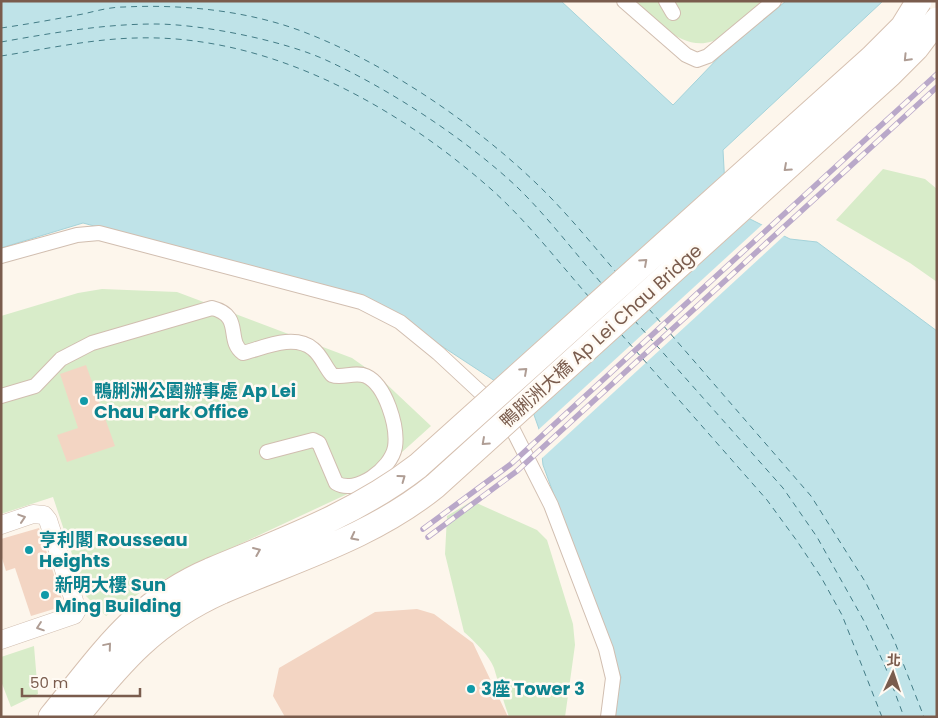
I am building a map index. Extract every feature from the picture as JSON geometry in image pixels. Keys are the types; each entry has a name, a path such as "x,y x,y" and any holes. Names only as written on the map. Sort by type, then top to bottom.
{"main road":[{"name":"鴨脷洲大橋 Ap Lei Chau Bridge","path":"217,581 383,492 418,466 872,58 903,27 919,1"},
{"name":"鴨脷洲大橋 Ap Lei Chau Bridge","path":"217,581 344,542 397,513 424,495 890,74 916,48 937,20"},
{"path":"51,717 104,650 134,618 172,591 217,581"},
{"path":"76,717 116,667 147,637 183,611 217,581"}],"street":[{"path":"624,1 686,55 697,60 708,56 774,1"},
{"path":"1,256 77,235 99,234 361,302 400,322 438,353 494,405 511,426 522,446 551,505 606,649 613,678 608,717"},
{"path":"1,396 35,386 61,359 92,343 212,308 224,312 231,318 238,346 243,354 283,343 303,343 313,348 332,374 360,374 371,379 384,396 392,414 395,428 395,449 387,462 374,476 357,485 342,486 336,483 319,442 313,440 267,452"},
{"path":"1,525 33,514 44,515 48,520 77,610 74,615 1,640"}],"green space":[{"path":"634,1 765,1 723,36 710,42 698,43 686,41 674,35"},
{"path":"883,169 925,179 937,189 937,282 910,263 836,220"},
{"path":"102,289 177,292 352,358 379,377 431,426 381,471 356,490 150,586 106,616 86,596 53,497 1,514 1,316 78,293"},
{"path":"472,501 537,530 547,540 573,624 575,645 565,717 509,717 492,663 464,632 445,554 447,516"},
{"path":"34,646 38,694 11,707 1,681 1,657"}],"water":[{"path":"1,1 561,1 673,105 722,54 786,1 883,1 723,150 725,187 748,218 790,239 817,242 937,331 937,717 614,717 621,677 543,465 539,429 533,412 498,383 373,301 83,223 1,248"}],"pier":[{"path":"765,222 786,234 540,460 537,431"}],"building":[{"name":"鴨脷洲公園辦事處 Ap Lei Chau Park Office","path":"86,365 115,446 67,462 57,435 78,428 60,374"},
{"path":"39,528 64,606 31,616 15,568 6,571 1,555 1,539"},
{"path":"417,609 434,614 473,643 508,717 285,717 273,696 279,668 375,612"}],"ferry route":[{"path":"1,28 114,8 147,6 194,8 242,15 287,26 309,34 340,47 401,80 460,119 538,185 616,272"},
{"path":"1,42 97,27 136,24 174,25 219,30 243,35 290,47 328,61 402,101 452,134 497,169 550,222 602,284"},
{"path":"1,56 102,40 136,38 184,40 231,47 277,60 322,78 366,100 408,125 484,183 525,223 589,297"},
{"path":"649,309 811,496 866,583 894,640 924,717"},
{"path":"634,320 783,488 817,537 864,621 885,666 904,717"},
{"path":"621,334 767,500 797,541 821,577 842,615 882,717"}],"railway":[{"path":"423,529 511,464 937,74"},
{"path":"428,537 517,471 937,87"}],"place":[{"name":"鴨脷洲公園辦事處 Ap Lei Chau Park Office","path":"84,401"},
{"name":"亨利閣 Rousseau Heights","path":"29,550"},
{"name":"新明大樓 Sun Ming Building","path":"45,595"},
{"name":"3座 Tower 3","path":"471,689"}]}
